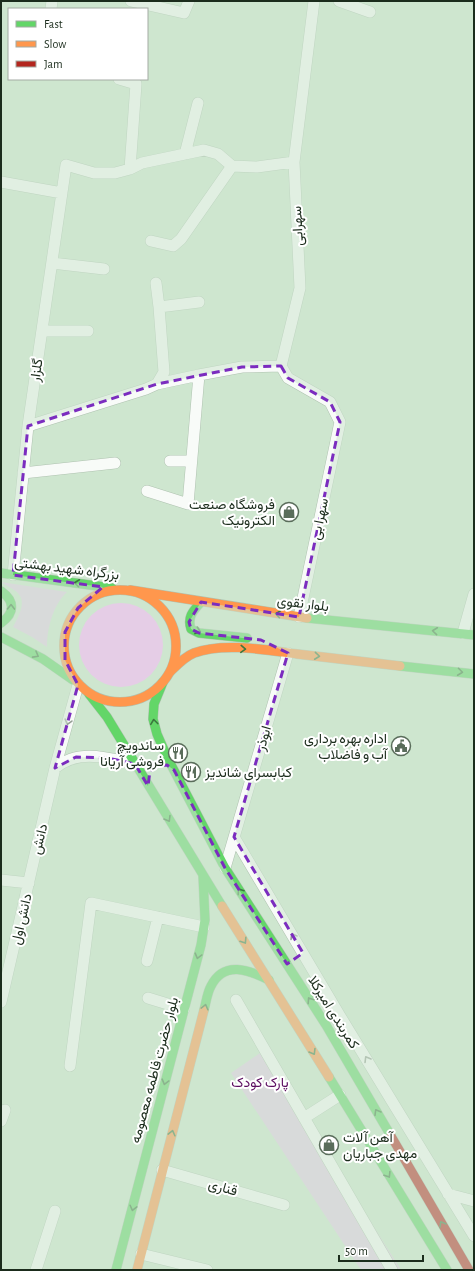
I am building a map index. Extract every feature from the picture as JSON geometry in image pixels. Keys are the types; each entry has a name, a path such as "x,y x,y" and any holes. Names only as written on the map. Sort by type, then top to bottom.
{"main road":[{"name":"بزرگراه شهید بهشتی","path":"1,574 130,590"},
{"path":"78,685 70,673 65,660 63,646 65,632 70,619 78,608 89,598 102,592 116,590 130,590 142,594 154,601 163,610 175,633 175,660 170,672"},
{"name":"بلوار نقوی","path":"130,590 299,617 469,634"},
{"path":"1,591 11,600 12,605 10,616 1,623"},
{"path":"201,602 190,614 189,622 191,629 199,633 258,640 283,652"},
{"path":"1,637 43,659 89,694 99,705 447,1270"},
{"path":"89,694 102,700 116,703 129,702 141,698 153,692 181,661 194,653 212,648 283,652 474,674"},
{"name":"کمربندی امیرکلا","path":"163,682 154,704 153,719 156,734 174,770 225,868 326,1025 469,1270"},
{"path":"162,765 167,765 174,770"},
{"path":"148,786 150,771"},
{"name":"بلوار حضرت فاطمه معصومه","path":"137,1270 141,1254 153,1168 184,1009 201,945 205,910 203,876"},
{"name":"بلوار حضرت فاطمه معصومه","path":"116,1270 153,1168 212,982 219,975 235,969 253,972 269,980"}],"street":[{"path":"131,1 184,13 189,1"},
{"name":"سهرابی","path":"281,366 300,288 294,162 314,1"},
{"path":"339,1 370,12"},
{"path":"122,80 136,84 130,169"},
{"path":"185,154 198,103"},
{"path":"130,169 142,162 204,150 218,154 232,166 257,167 294,162"},
{"name":"گلزار","path":"13,575 28,426 66,166 94,173 115,173 130,169"},
{"path":"151,241 173,246 181,239 232,166"},
{"path":"1,182 62,193"},
{"path":"52,263 104,268"},
{"path":"156,283 164,372 158,384"},
{"path":"159,306 199,302"},
{"path":"42,331 88,331"},
{"path":"28,426 158,384 198,374 242,367 281,366"},
{"name":"سهرا بی","path":"281,366 288,378 330,402 340,422 299,617"},
{"path":"147,491 188,504 198,374"},
{"path":"170,461 191,461"},
{"path":"23,473 115,463"},
{"path":"469,634 474,594"},
{"name":"ابوذر","path":"225,868 283,652"},
{"name":"دانش","path":"29,883 55,768 78,685"},
{"path":"55,768 65,760 83,756 108,758 135,764"},
{"path":"234,837 340,1016 474,1236"},
{"path":"1,880 29,883"},
{"name":"دانش اول","path":"1,1002 29,883"},
{"path":"70,1066 91,903 204,926"},
{"path":"147,961 158,917"},
{"path":"287,964 303,953"},
{"path":"148,998 184,1009"},
{"path":"236,1000 392,1270"},
{"path":"326,1025 340,1016"},
{"path":"304,1118 340,1095"},
{"path":"1,1121 5,1110"},
{"name":"قناری","path":"153,1168 284,1205"},
{"path":"448,1194 474,1201"},
{"path":"36,1270 55,1211"},
{"path":"141,1254 207,1270"}],"highlighted area":[{"path":"281,366 288,378 330,402 340,422 299,617 201,602 189,622 191,629 199,633 261,640 288,653 234,837 303,953 287,964 225,868 174,770 167,765 155,766 150,771 148,786 135,764 108,758 76,757 55,768 78,685 65,660 65,632 78,608 103,587 13,575 28,426 157,384 242,367"}],"green space":[{"path":"1,582 67,592 58,603 52,617 48,632 47,647 13,627 21,610 21,597 14,590"},
{"path":"113,603 129,603 145,610 156,621 163,637 163,653 160,661 151,675 145,680 129,687 113,687 97,680 86,669 79,653 79,637 86,621 97,610"},
{"name":"پارک کودک","path":"263,1051 401,1270 361,1270 231,1073"}],"traffic: fast":[{"path":"1,573 112,588"},
{"path":"1,591 9,599 12,607 9,615 1,623"},
{"path":"201,602 193,611 190,618 191,629 199,633 247,638"},
{"path":"307,618 474,635"},
{"path":"1,637 43,659 73,680"},
{"path":"400,666 474,674"},
{"path":"163,682 154,704 153,719 157,734 168,759 225,868 326,1025 391,1136"},
{"path":"89,694 107,717 222,906"},
{"path":"116,1270 201,945 205,920 203,876"},
{"path":"204,1010 211,986 216,978 223,973 230,970 245,971 269,980"},
{"path":"329,1077 447,1270"}],"traffic: slow":[{"path":"120,590 142,594 160,606 172,624 176,646 172,668 160,686 142,698 120,702 98,698 80,686 68,668 64,646 68,624 80,606 98,594 120,590"},
{"path":"130,590 307,618"},
{"path":"170,672 184,659 194,653 232,647 400,666"},
{"path":"222,906 329,1077"},
{"path":"137,1270 204,1010"}],"traffic: jam":[{"path":"391,1136 469,1270"}],"place":[{"name":"فروشگاه صنعت الکترونیک","path":"289,512"},
{"name":"اداره بهره برداری آب و فاضلاب","path":"401,746"},
{"name":"ساندویچ فروشی آریانا","path":"178,753"},
{"name":"کبابسرای شاندیز","path":"191,772"},
{"name":"آهن آلات مهدی جباریان","path":"329,1145"}]}
